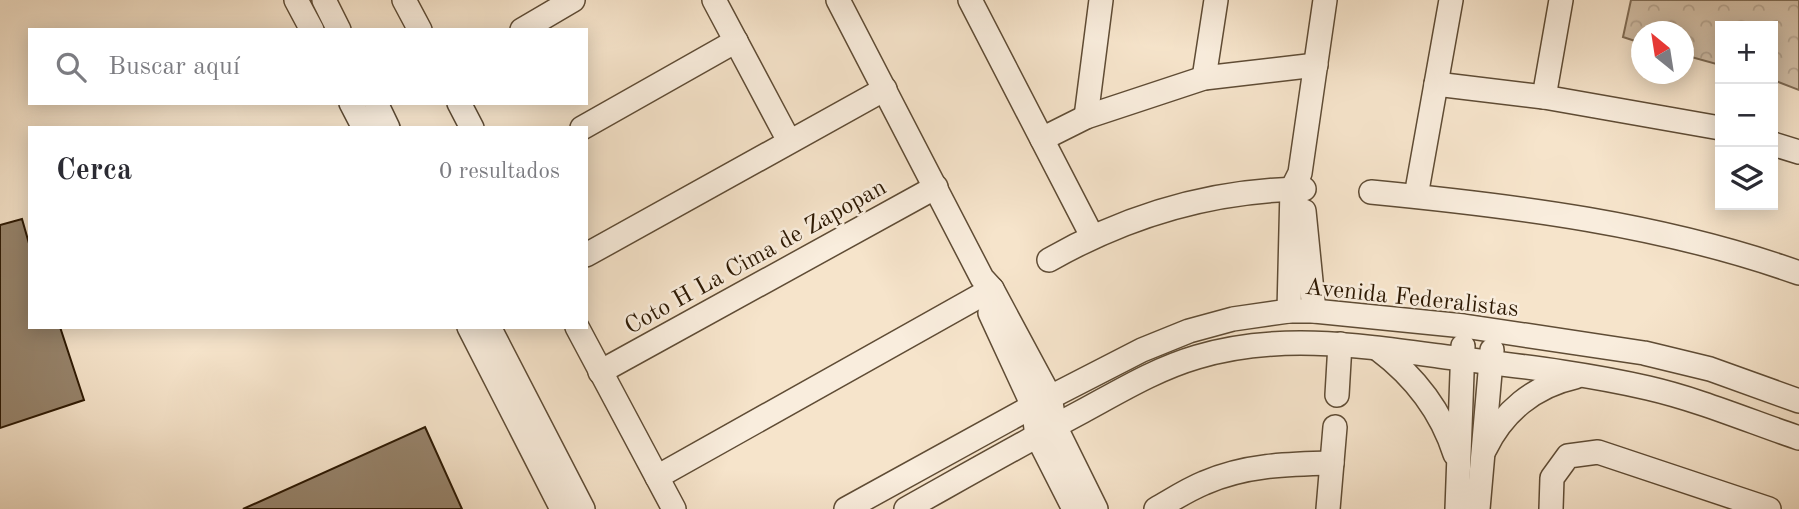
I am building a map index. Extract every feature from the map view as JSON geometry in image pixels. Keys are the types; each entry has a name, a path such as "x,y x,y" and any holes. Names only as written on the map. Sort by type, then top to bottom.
{"street":[{"path":"296,0 311,28"},
{"path":"324,0 338,28"},
{"path":"404,0 419,28"},
{"path":"525,28 573,0"},
{"path":"714,0 789,141"},
{"path":"838,0 936,187 1042,402 1046,431 1068,476 1096,509"},
{"path":"970,0 1092,236"},
{"path":"1086,117 1101,0"},
{"path":"1205,78 1216,0"},
{"path":"1289,311 1299,184 1325,0"},
{"path":"1416,196 1451,0"},
{"path":"1544,97 1561,0"},
{"path":"586,126 736,41"},
{"path":"1042,139 1086,117 1143,96 1205,78 1315,65"},
{"path":"1436,84 1544,97 1715,127"},
{"path":"588,255 885,89"},
{"path":"352,105 363,126"},
{"path":"377,105 387,126"},
{"path":"460,105 471,126"},
{"path":"1778,146 1799,152"},
{"path":"1049,260 1092,236 1190,202 1299,184"},
{"path":"1299,184 1314,311"},
{"name":"Coto H La Cima de Zapopan","path":"600,372 936,187"},
{"path":"1371,192 1588,220 1684,238 1799,273"},
{"path":"657,477 986,287"},
{"name":"Avenida Federalistas","path":"846,509 1142,350 1189,331 1233,319 1289,311 1314,311 1464,326 1644,353 1710,369 1799,401"},
{"path":"1464,326 1463,359 1470,467 1478,509"},
{"path":"470,329 562,509"},
{"path":"490,329 583,509"},
{"path":"578,329 674,509"},
{"path":"1457,509 1470,467 1491,363 1494,330"},
{"path":"906,509 1147,376 1198,357 1234,348 1292,342 1376,347 1585,375 1650,388 1796,430"},
{"path":"1337,396 1340,344"},
{"path":"1376,347 1404,370 1428,398 1470,467"},
{"path":"1470,467 1518,405 1543,388 1585,375"},
{"path":"1328,509 1335,427"},
{"path":"1551,509 1552,478 1569,456 1598,452 1769,509"},
{"path":"1156,509 1201,484 1241,470 1264,466 1332,463"},
{"path":"1068,476 1074,509"}],"green space":[{"path":"1631,0 1799,0 1799,90 1778,82 1778,21 1715,21 1715,64 1694,58 1694,21 1631,21 1631,40 1623,37"}],"building":[{"path":"22,219 28,240 28,329 61,329 84,400 0,428 0,225"},
{"path":"425,427 462,509 243,509"}]}
